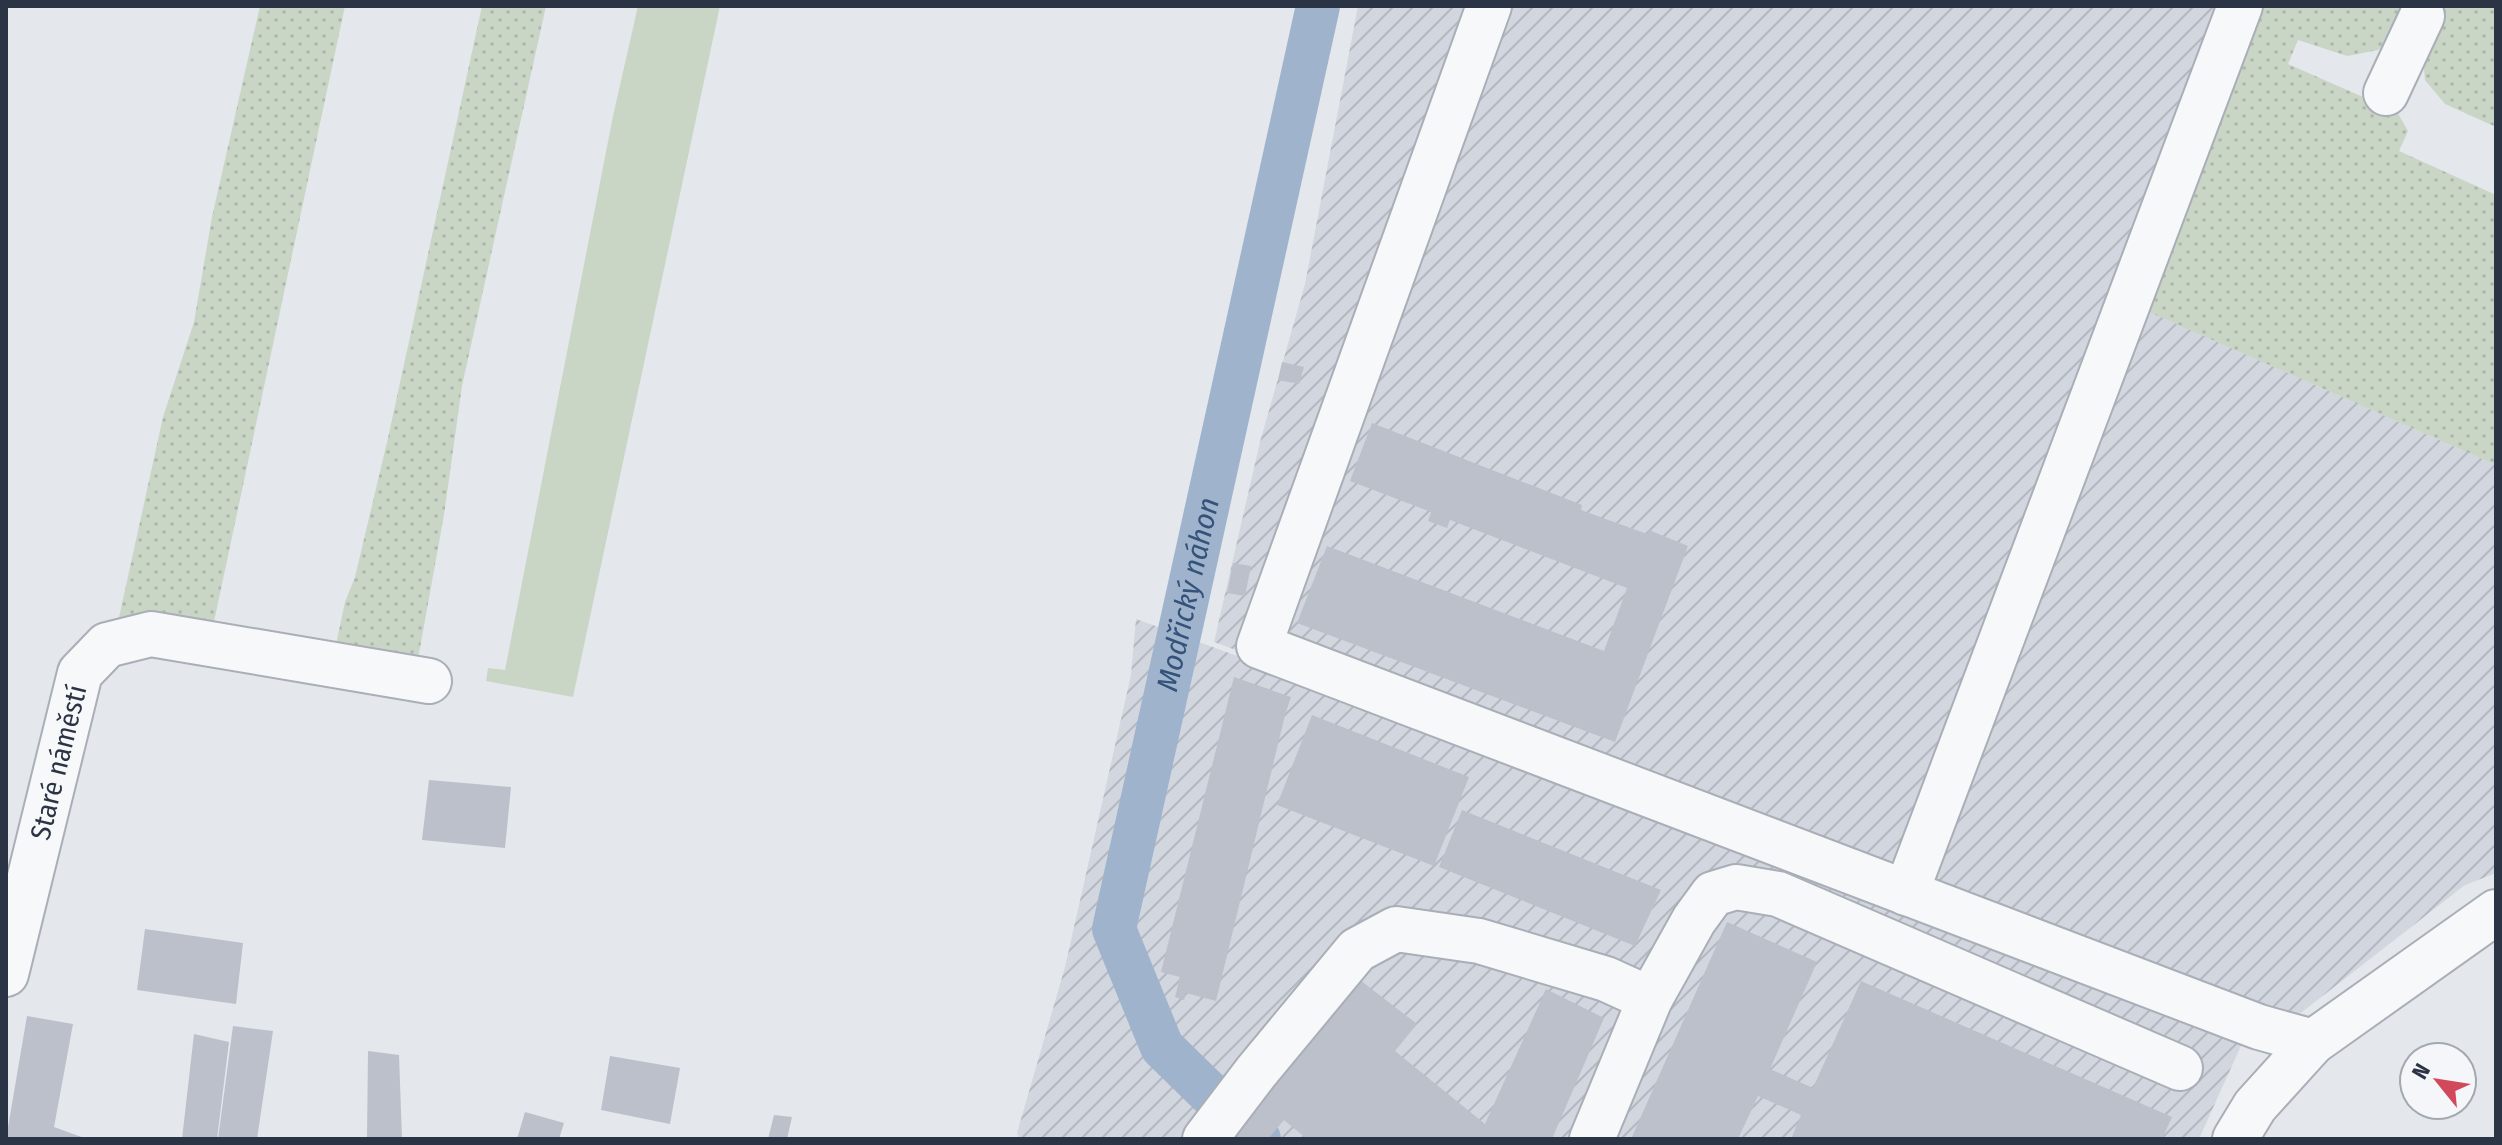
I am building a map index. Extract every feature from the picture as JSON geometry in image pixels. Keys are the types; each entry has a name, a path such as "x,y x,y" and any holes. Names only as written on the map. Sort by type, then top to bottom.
{"street":[{"path":"1489,6 1259,646 2259,1027 2313,1042"},
{"path":"1906,893 2240,6"},
{"path":"2386,93 2422,16"},
{"name":"Staré náměstí","path":"6,974 80,673 107,645 151,634 429,681"},
{"path":"1592,1139 1650,999 1694,920 1713,894 1736,887 1778,894 2180,1068"},
{"path":"2235,1139 2255,1106 2313,1042 2496,912"},
{"path":"1209,1133 1357,950 1396,929 1479,941 1606,979 1650,999"}],"shaded area":[{"path":"1358,6 2260,6 2148,311 2496,465 2496,873 2465,885 2302,1012 2249,1028 2199,1139 1019,1139 1017,1133 1065,967 1131,675 1136,619 2001,935 1214,642 1260,442 1305,284"}],"green space":[{"path":"260,6 345,6 212,631 118,622 163,417 194,322 212,217"},
{"path":"482,6 546,6 462,386 444,515 418,659 334,654 388,438"},
{"path":"638,6 720,6 573,697 486,681 488,668 505,670 613,116"},
{"path":"2260,6 2413,6 2396,35 2378,50 2347,56 2298,40 2288,64 2397,112 2408,131 2399,151 2496,195 2496,465 2147,311"},
{"path":"2419,6 2496,6 2496,127 2445,104 2425,80"}],"building":[{"path":"1282,362 1304,367 1299,384 1278,380"},
{"path":"1372,423 1582,505 1581,510 1647,534 1649,530 1688,546 1615,742 1297,623 1327,546 1604,651 1627,588 1450,520 1447,528 1428,521 1431,512 1350,481"},
{"path":"1233,563 1251,566 1245,596 1227,593"},
{"path":"1234,677 1291,697 1216,1001 1186,993 1184,1000 1175,997 1180,977 1161,972"},
{"path":"1312,715 1469,777 1434,866 1277,805"},
{"path":"429,780 511,787 505,848 422,840"},
{"path":"1462,810 1661,890 1635,946 1439,867"},
{"path":"1727,922 1817,962 1770,1069 1813,1088 1861,981 2172,1117 2162,1139 1791,1139 1801,1115 1758,1096 1738,1139 1631,1139"},
{"path":"145,929 243,943 236,1004 137,990"},
{"path":"1356,977 1417,1024 1395,1051 1485,1124 1546,989 1604,1018 1552,1139 1307,1139 1284,1120 1268,1139 1223,1139"},
{"path":"27,1016 73,1024 54,1127 87,1139 6,1139"},
{"path":"233,1026 273,1031 257,1139 218,1139"},
{"path":"194,1034 229,1042 217,1139 182,1139"},
{"path":"368,1051 399,1055 402,1139 367,1139"},
{"path":"610,1056 680,1068 670,1124 601,1110"},
{"path":"525,1112 564,1123 559,1139 517,1139"},
{"path":"774,1115 792,1117 787,1139 768,1139"}],"waterway":[{"name":"Modřický náhon","path":"1259,1139 1162,1047 1114,929 1318,6"}]}
